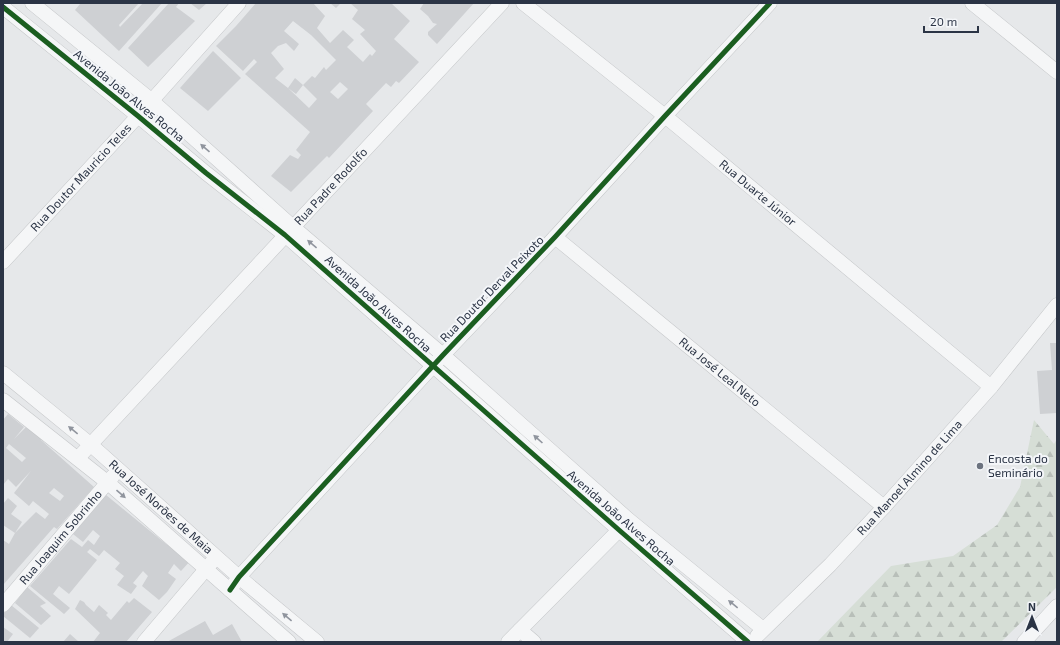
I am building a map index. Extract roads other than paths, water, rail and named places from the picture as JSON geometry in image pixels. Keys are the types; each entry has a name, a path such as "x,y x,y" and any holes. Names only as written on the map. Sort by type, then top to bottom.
{"street":[{"name":"Avenida João Alves Rocha","path":"32,3 151,100 220,161 289,231 433,366 748,642"},
{"name":"Rua Doutor Mauricio Teles","path":"3,262 138,116 239,3"},
{"name":"Rua Padre Rodolfo","path":"78,458 502,3"},
{"name":"Rua Duarte Júnior","path":"523,3 665,116 991,387"},
{"name":"Rua Doutor Derval Peixoto","path":"230,590 239,577 443,355 555,237 770,3"},
{"path":"972,3 1057,72"},
{"name":"Avenida João Alves Rocha","path":"3,7 206,173 289,231 443,355 629,520 763,629"},
{"path":"70,61 85,46"},
{"path":"206,173 220,161"},
{"name":"Rua José Leal Neto","path":"555,237 884,507"},
{"name":"Rua Manoel Almino de Lima","path":"752,642 763,629 830,565 884,507 991,387 1057,305"},
{"name":"Rua José Norões de Maia","path":"3,373 90,444 239,577 317,642"},
{"name":"Rua José Norões de Maia","path":"3,400 107,482 290,642"},
{"path":"492,418 504,409"},
{"path":"549,469 560,459"},
{"name":"Rua Joaquim Sobrinho","path":"3,605 119,469"},
{"path":"508,642 629,520"},
{"path":"144,642 217,556"},
{"path":"1024,642 1057,606"},
{"path":"520,630 534,642"}],"place":[{"name":"Encosta do Seminário","path":"980,466"}]}
